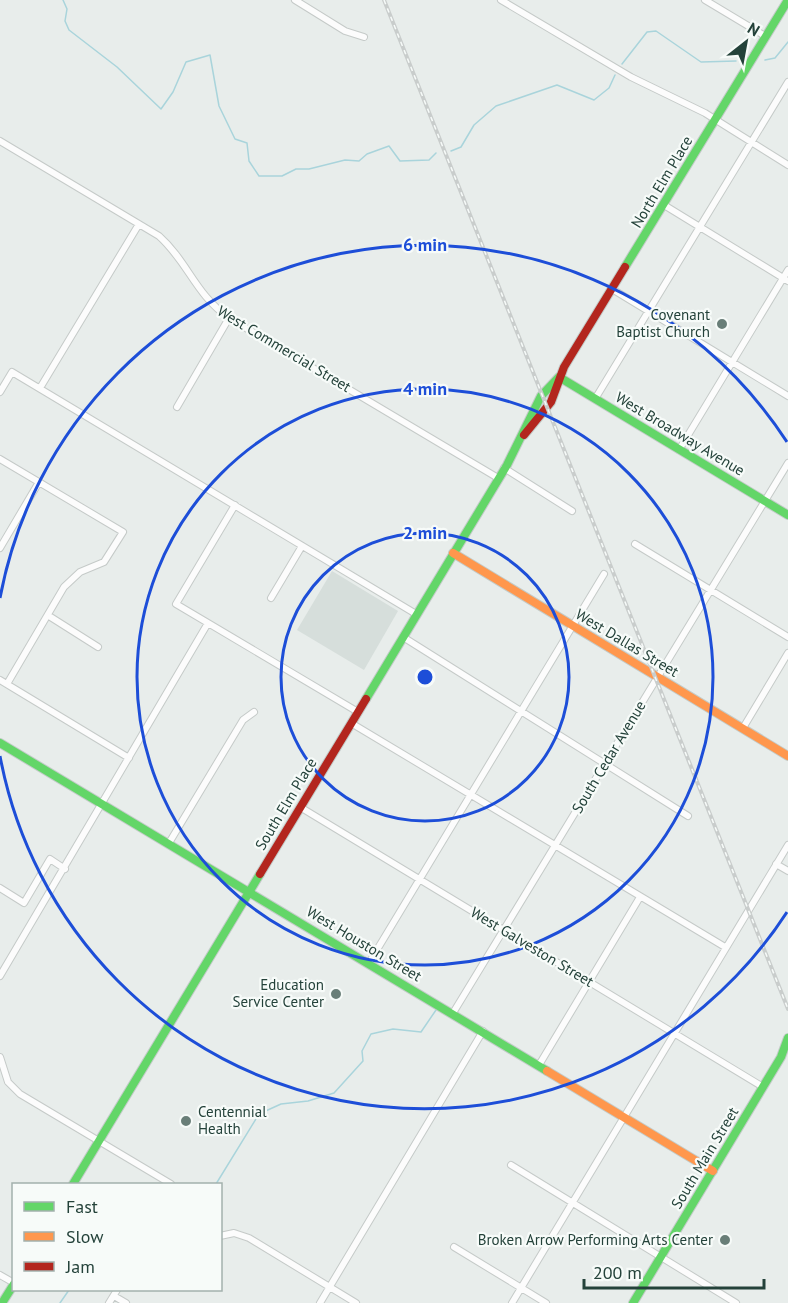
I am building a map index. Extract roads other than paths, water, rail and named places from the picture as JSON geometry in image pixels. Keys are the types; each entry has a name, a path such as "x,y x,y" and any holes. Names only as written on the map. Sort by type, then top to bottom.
{"main road":[{"name":"North Elm Place","path":"559,377 788,0"},
{"name":"West Broadway Avenue","path":"559,377 788,515"},
{"name":"South Elm Place","path":"74,1183 504,468 522,437 542,393 549,383 559,377"},
{"name":"West Dallas Street","path":"453,554 788,756"},
{"name":"West Houston Street","path":"0,743 713,1170"},
{"name":"South Main Street","path":"633,1303 785,1054 788,1038"},
{"path":"2,1303 12,1286"}],"street":[{"path":"295,0 345,31 364,37"},
{"path":"501,0 631,77 716,120 788,165"},
{"path":"705,0 765,36"},
{"path":"595,399 788,82"},
{"name":"West Commercial Street","path":"0,141 139,224 169,245 207,301 229,318 498,478"},
{"path":"664,205 785,279"},
{"path":"40,388 139,224"},
{"path":"679,450 785,279 788,270"},
{"path":"612,289 788,396"},
{"path":"177,407 229,318"},
{"path":"0,392 12,372 417,614"},
{"path":"0,459 123,532 104,562 80,572 64,587 7,684"},
{"name":"South Cedar Avenue","path":"453,1013 788,463"},
{"path":"504,468 572,511"},
{"path":"0,548 39,482"},
{"path":"235,506 176,604 358,712"},
{"path":"635,544 788,637"},
{"path":"271,598 302,546"},
{"path":"369,963 603,574"},
{"path":"49,616 98,647"},
{"path":"0,976 208,623"},
{"path":"403,637 607,762 688,816"},
{"path":"743,728 788,653"},
{"path":"0,680 129,758"},
{"path":"169,843 243,720 254,712"},
{"path":"351,723 725,947"},
{"name":"West Galveston Street","path":"300,807 763,1087"},
{"path":"512,1303 788,845"},
{"path":"0,888 24,903 50,859 64,869"},
{"path":"776,864 788,871"},
{"path":"539,1065 640,897"},
{"path":"320,1303 483,1031"},
{"path":"0,1057 8,1082 20,1094 168,1183"},
{"path":"511,1165 736,1303"},
{"path":"222,1236 234,1233 245,1236 356,1303"},
{"path":"454,1247 546,1303"},
{"path":"109,1303 116,1293 126,1303"}],"waterway":[{"path":"63,0 67,9 65,21 69,30 117,67 161,109 173,92 186,62 210,55 219,106 235,139 247,143 249,161 259,176 282,176 296,169 309,169 345,160 359,161 367,154 389,146 400,161 429,160 436,153"},
{"path":"622,64 647,32 656,31 701,62 736,61"},
{"path":"765,60 775,58 788,42"},
{"path":"451,151 461,147 474,125 496,106 557,85 594,100 609,88 615,75"},
{"path":"217,1183 259,1114 281,1104 308,1101 334,1093 363,1061 362,1051 371,1034 393,1029 421,1032 436,1010"},
{"path":"60,1303 68,1291"}],"railway":[{"path":"384,0 788,1009"}],"place":[{"name":"Covenant Baptist Church","path":"722,324"},
{"name":"Education Service Center","path":"336,994"},
{"name":"Centennial Health","path":"186,1121"},
{"name":"Broken Arrow Performing Arts Center","path":"725,1240"}]}
